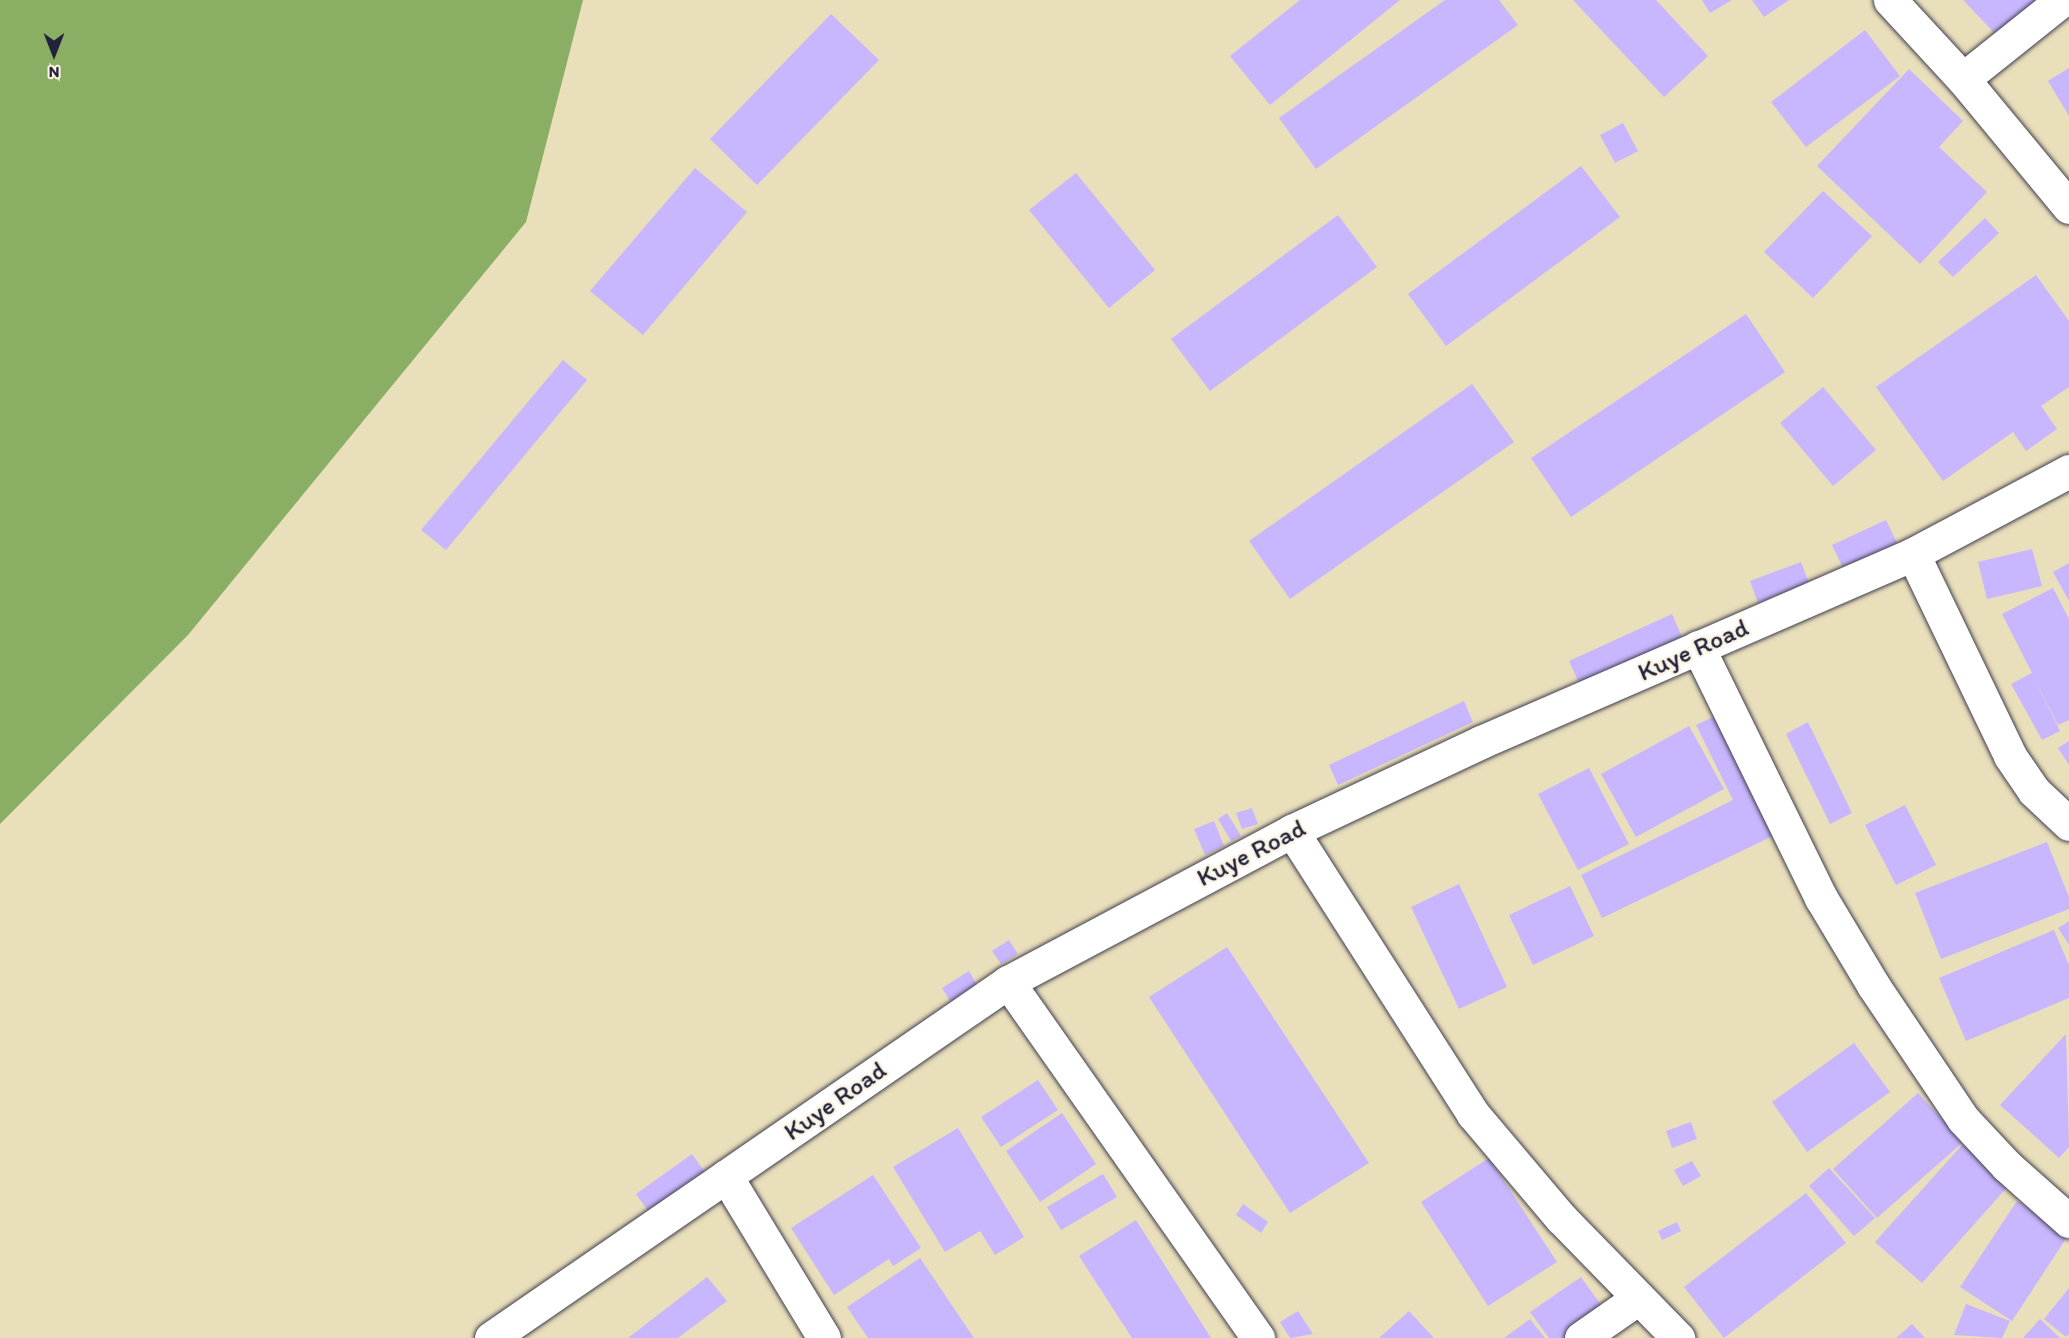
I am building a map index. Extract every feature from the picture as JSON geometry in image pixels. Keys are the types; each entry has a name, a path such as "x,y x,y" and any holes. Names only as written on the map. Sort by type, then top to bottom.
{"street":[{"path":"1890,0 1963,79 2069,207"},
{"path":"1963,79 2062,0"},
{"name":"Kuye Road","path":"491,1338 1008,982 1292,831 1698,647 1913,554 2069,471"},
{"path":"1913,554 2010,756 2034,791 2069,824"},
{"path":"1698,647 1821,898 1873,985 1963,1119 2007,1166 2069,1221"},
{"path":"1292,831 1473,1114 1520,1172 1637,1299 1678,1338"},
{"path":"1008,982 1258,1338"},
{"path":"726,1176 824,1338"},
{"path":"1581,1338 1637,1299"}],"green space":[{"path":"0,0 583,0 526,222 188,635 0,824"}],"building":[{"path":"1300,0 1400,0 1270,105 1230,56"},
{"path":"1445,0 1499,0 1518,25 1316,169 1279,118"},
{"path":"1573,0 1656,0 1708,56 1664,97"},
{"path":"1702,0 1732,0 1710,13"},
{"path":"1752,0 1789,0 1764,17"},
{"path":"1963,0 2046,0 2003,42"},
{"path":"831,14 879,60 757,185 710,139"},
{"path":"1865,30 1900,76 1806,147 1771,102"},
{"path":"2069,68 2069,116 2048,81"},
{"path":"1909,69 1963,121 1939,147 1987,192 1920,264 1817,166"},
{"path":"1623,123 1638,151 1615,163 1600,135"},
{"path":"1581,166 1620,217 1446,346 1408,294"},
{"path":"695,168 747,212 643,335 590,291"},
{"path":"1076,173 1155,270 1109,308 1029,210"},
{"path":"1823,191 1872,236 1813,298 1764,252"},
{"path":"1338,215 1377,267 1210,391 1171,339"},
{"path":"1985,218 1999,233 1953,277 1938,262"},
{"path":"2036,275 2069,321 2069,387 2041,406 2057,429 2026,451 2013,432 1943,481 1876,387"},
{"path":"1746,314 1785,372 1571,517 1531,458"},
{"path":"563,360 587,380 446,550 421,530"},
{"path":"1472,384 1514,442 1290,599 1249,541"},
{"path":"1823,387 1876,450 1833,486 1780,423"},
{"path":"1886,520 1897,543 1843,568 1832,545"},
{"path":"2032,549 2042,586 1987,599 1978,562"},
{"path":"1801,562 1809,583 1758,603 1750,581"},
{"path":"2069,563 2069,601 2053,572"},
{"path":"2053,588 2069,619 2069,720 2058,725 2034,678 2060,731 2042,740 2011,684 2032,673 2002,614"},
{"path":"1672,614 1682,637 1579,683 1569,661"},
{"path":"1464,701 1473,722 1338,785 1329,765"},
{"path":"1719,714 1777,834 1602,918 1581,875 1733,800 1696,725"},
{"path":"1808,722 1852,813 1830,824 1786,734"},
{"path":"1689,726 1724,789 1636,837 1601,774"},
{"path":"2069,741 2069,765 2058,748"},
{"path":"1589,768 1629,844 1578,870 1538,794"},
{"path":"1905,805 1936,865 1896,885 1865,825"},
{"path":"1252,808 1258,824 1242,829 1236,813"},
{"path":"1227,813 1241,836 1231,841 1218,819"},
{"path":"1214,821 1224,846 1205,855 1194,829"},
{"path":"2047,842 2069,897 2069,909 1941,959 1915,893"},
{"path":"1459,884 1507,987 1459,1009 1411,907"},
{"path":"1570,886 1594,936 1533,965 1509,915"},
{"path":"2069,921 2069,945 2058,928"},
{"path":"2054,930 2069,965 2069,998 1966,1041 1939,978"},
{"path":"1009,940 1018,954 1001,964 992,951"},
{"path":"1227,947 1369,1163 1290,1213 1149,997"},
{"path":"969,971 980,990 953,1006 942,988"},
{"path":"2066,1034 2069,1147 2059,1158 2000,1105"},
{"path":"1854,1043 1890,1092 1807,1152 1772,1102"},
{"path":"1038,1080 1058,1110 1001,1147 981,1117"},
{"path":"1918,1093 1963,1142 1877,1218 1833,1169"},
{"path":"1062,1113 1096,1164 1040,1202 1006,1151"},
{"path":"1691,1122 1697,1139 1672,1148 1666,1131"},
{"path":"958,1128 1024,1237 995,1255 980,1231 945,1252 893,1167"},
{"path":"1963,1144 2010,1184 1922,1283 1875,1242"},
{"path":"692,1154 707,1175 651,1215 636,1194"},
{"path":"1489,1158 1557,1262 1488,1306 1421,1202"},
{"path":"1692,1161 1701,1176 1683,1186 1674,1170"},
{"path":"1829,1168 1875,1218 1854,1236 1809,1186"},
{"path":"1103,1174 1117,1197 1061,1230 1047,1207"},
{"path":"873,1175 921,1248 893,1266 889,1259 834,1295 791,1228"},
{"path":"1806,1193 1846,1243 1724,1338 1684,1287"},
{"path":"2017,1201 2069,1234 2012,1321 1960,1287"},
{"path":"1243,1204 1268,1222 1261,1233 1236,1215"},
{"path":"1136,1220 1211,1338 1132,1338 1079,1256"},
{"path":"1677,1222 1681,1231 1662,1240 1658,1231"},
{"path":"920,1258 974,1338 868,1338 847,1307"},
{"path":"707,1277 727,1301 678,1338 628,1338"},
{"path":"1581,1277 1604,1309 1563,1338 1549,1338 1530,1312"},
{"path":"2069,1288 2069,1334 2066,1337 2044,1319"},
{"path":"1966,1304 2010,1321 2002,1338 1954,1335"},
{"path":"1298,1311 1313,1334 1290,1338 1280,1322"},
{"path":"1409,1311 1434,1338 1379,1338"},
{"path":"1530,1319 1545,1338 1504,1338"},
{"path":"2040,1319 2060,1338 2023,1338"},
{"path":"1912,1324 1925,1338 1896,1338"}]}
